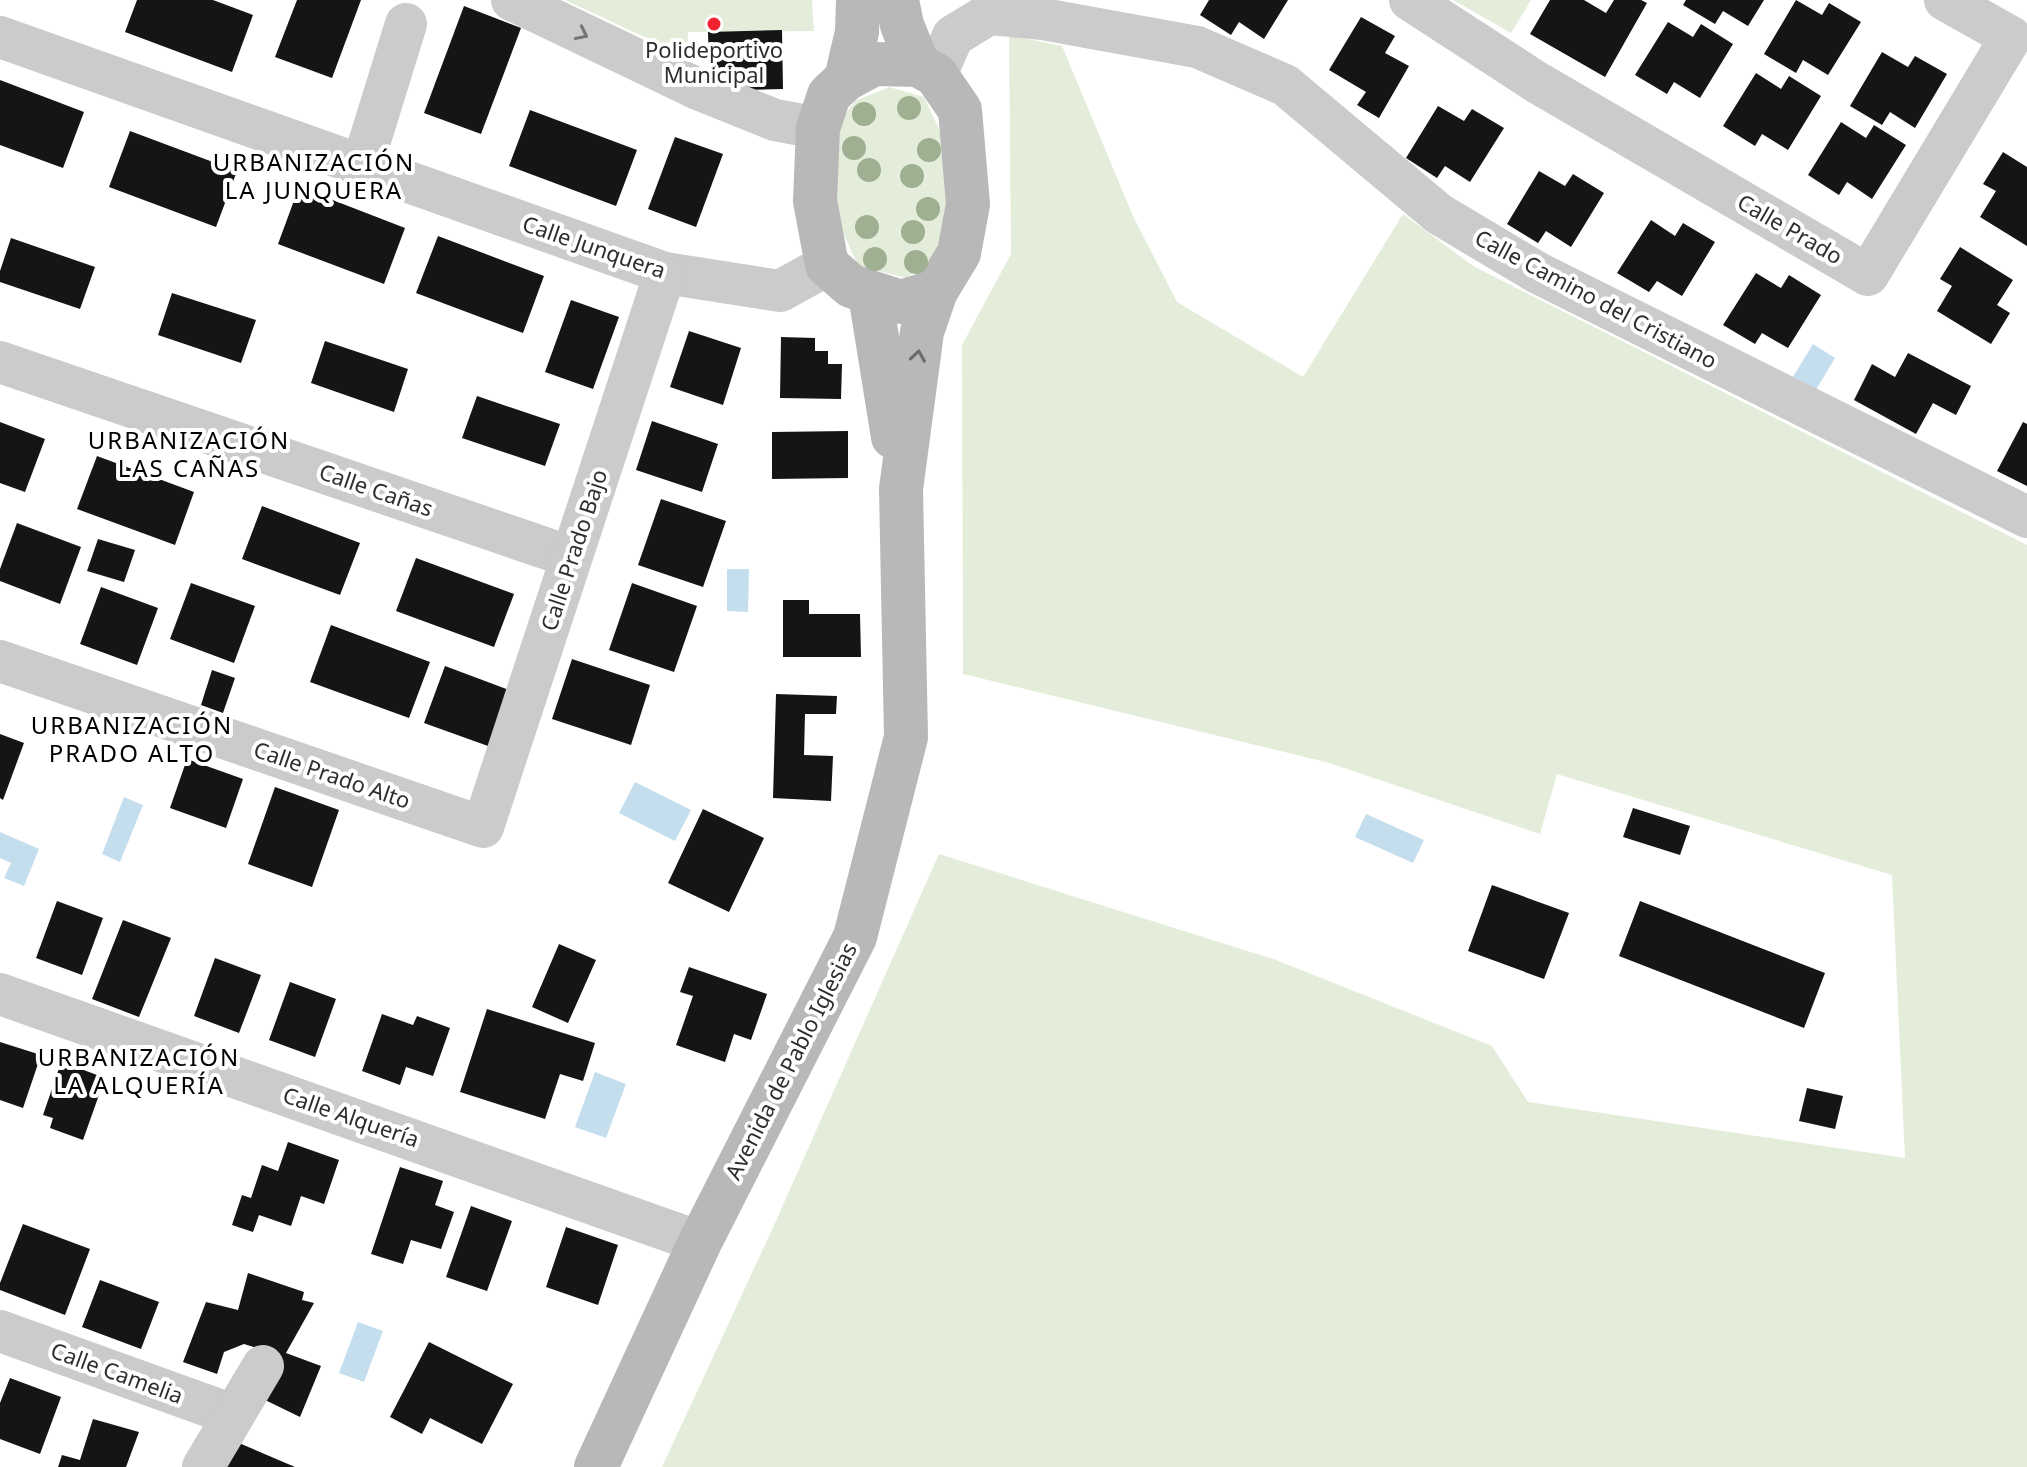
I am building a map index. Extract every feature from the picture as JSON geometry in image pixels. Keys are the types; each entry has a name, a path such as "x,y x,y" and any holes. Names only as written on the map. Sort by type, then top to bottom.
{"main road":[{"path":"846,79 857,32 858,0"},
{"path":"897,0 902,25 927,70 960,110 968,204 959,253 936,291 901,302 851,286 827,265 815,201 818,128 829,95 846,79 874,64 927,70"},
{"name":"Avenida de Pablo Iglesias","path":"901,489 922,332 936,291"},
{"name":"Avenida de Pablo Iglesias","path":"596,1467 700,1242 855,937 906,737 901,489 870,294"}],"street":[{"path":"512,0 698,89 775,120 818,128"},
{"name":"Calle Prado","path":"1410,0 1538,83 1868,275 2011,37 1945,0"},
{"name":"Calle Camino del Cristiano","path":"927,70 953,36 989,14 1043,19 1197,47 1285,85 1439,214 1538,273 2027,517"},
{"path":"362,166 406,24"},
{"name":"Calle Junquera","path":"0,37 665,273 780,291 827,265"},
{"name":"Calle Prado Bajo","path":"483,827 665,273"},
{"name":"Calle Cañas","path":"0,362 571,557"},
{"name":"Calle Prado Alto","path":"0,661 483,827"},
{"name":"Calle Alquería","path":"0,994 700,1242"},
{"name":"Calle Camelia","path":"0,1331 233,1415"},
{"path":"203,1467 263,1366"}],"green space":[{"name":"Polideportivo Municipal","path":"565,0 812,0 814,31 688,32 687,57"},
{"path":"1453,0 1531,0 1511,33"},
{"path":"1009,35 1062,46 1133,216 1177,302 1303,377 1403,214 1473,266 2027,545 2027,1467 662,1467 771,1232 939,854 1276,960 1492,1046 1528,1102 1905,1158 1892,875 1557,774 1540,834 1326,762 963,674 962,345 1011,254"},
{"path":"889,87 924,97 947,146 946,216 941,253 906,278 858,266 836,216 835,128 855,101"}],"water":[{"path":"1813,344 1835,358 1814,393 1791,380"},
{"path":"727,569 749,569 748,612 727,611"},
{"path":"635,782 691,810 675,841 619,813"},
{"path":"124,797 143,805 120,862 102,854"},
{"path":"1366,814 1424,840 1413,863 1355,837"},
{"path":"0,832 39,849 24,886 4,878 11,863 0,858"},
{"path":"595,1072 626,1084 606,1138 575,1127"},
{"path":"358,1322 383,1331 364,1382 339,1373"}],"building":[{"path":"137,0 213,0 253,15 232,72 125,32"},
{"path":"297,0 361,0 332,78 275,57"},
{"path":"1209,0 1288,0 1264,39 1239,22 1231,35 1200,15"},
{"path":"1550,0 1584,0 1606,13 1614,0 1641,0 1647,3 1605,77 1530,34"},
{"path":"1686,0 1764,0 1748,26 1723,11 1715,24 1683,5"},
{"path":"1796,0 1822,15 1829,3 1861,22 1828,75 1803,60 1796,73 1764,54"},
{"path":"464,6 521,28 481,134 424,113"},
{"path":"1361,17 1395,36 1385,53 1409,66 1379,118 1357,105 1366,92 1329,70"},
{"path":"1668,22 1693,37 1701,24 1733,44 1700,98 1674,82 1667,94 1635,75"},
{"path":"782,30 783,89 746,90 745,69 709,70 708,32"},
{"path":"1882,52 1908,67 1915,56 1947,74 1915,128 1890,112 1882,125 1850,106"},
{"path":"1756,73 1781,89 1789,76 1821,96 1788,150 1762,134 1755,146 1723,126"},
{"path":"0,80 84,112 63,168 0,145"},
{"path":"1438,106 1464,121 1472,109 1504,128 1470,182 1445,166 1437,178 1406,158"},
{"path":"530,110 637,150 616,206 509,166"},
{"path":"1841,122 1866,138 1874,125 1906,145 1872,199 1847,182 1839,195 1808,175"},
{"path":"130,131 237,171 216,227 109,187"},
{"path":"675,137 723,154 696,227 648,209"},
{"path":"2003,152 2027,167 2027,246 1980,217 1996,191 1983,184"},
{"path":"1539,171 1565,186 1573,174 1604,193 1571,247 1546,231 1538,243 1507,224"},
{"path":"299,187 405,228 384,284 278,244"},
{"path":"1651,220 1675,236 1683,223 1715,242 1682,296 1657,281 1649,292 1617,273"},
{"path":"438,236 544,276 523,333 416,293"},
{"path":"11,238 95,267 80,309 0,282 0,271"},
{"path":"1960,247 2013,280 1997,305 2010,313 1991,344 1937,311 1952,286 1940,279"},
{"path":"1756,273 1781,288 1789,275 1821,295 1788,348 1762,333 1755,344 1723,325"},
{"path":"172,293 256,320 241,363 158,335"},
{"path":"571,300 619,317 593,389 545,372"},
{"path":"689,331 741,348 723,405 670,387"},
{"path":"781,337 815,338 815,351 828,351 828,364 842,364 841,399 780,398"},
{"path":"325,341 408,369 394,412 311,383"},
{"path":"1908,353 1971,386 1956,415 1933,403 1916,434 1854,400 1872,364 1895,377"},
{"path":"477,396 560,424 545,466 462,438"},
{"path":"652,421 718,444 702,492 636,470"},
{"path":"0,422 45,439 25,492 0,483"},
{"path":"2023,422 2027,424 2027,486 1997,471"},
{"path":"848,431 848,478 772,479 772,432"},
{"path":"97,456 194,492 175,545 77,509"},
{"path":"661,499 726,521 703,587 638,565"},
{"path":"262,506 360,543 340,595 242,559"},
{"path":"17,523 81,547 60,604 0,581 0,569"},
{"path":"98,539 135,550 124,582 87,571"},
{"path":"416,558 514,594 494,647 396,611"},
{"path":"191,583 255,606 234,663 170,639"},
{"path":"632,583 697,606 674,672 609,650"},
{"path":"101,587 158,608 137,665 80,644"},
{"path":"783,600 809,600 809,614 860,614 861,657 783,657"},
{"path":"331,625 430,662 409,718 310,682"},
{"path":"572,659 650,685 631,745 552,719"},
{"path":"445,666 509,690 488,746 424,723"},
{"path":"212,670 235,678 223,713 201,705"},
{"path":"776,694 837,696 836,714 805,714 804,755 833,756 831,801 773,798"},
{"path":"0,734 24,743 3,800 0,798"},
{"path":"187,759 243,779 226,828 170,808"},
{"path":"275,787 339,810 312,887 248,864"},
{"path":"1633,808 1690,826 1680,855 1623,837"},
{"path":"703,809 764,838 729,912 668,883"},
{"path":"1492,885 1569,913 1544,979 1468,951"},
{"path":"57,901 103,918 82,975 36,958"},
{"path":"1640,901 1825,973 1804,1028 1619,956"},
{"path":"123,920 171,938 139,1017 92,999"},
{"path":"559,944 596,960 568,1023 532,1007"},
{"path":"215,958 261,975 239,1033 194,1016"},
{"path":"689,967 767,994 751,1040 734,1034 725,1062 676,1045 693,996 680,992"},
{"path":"290,982 336,999 315,1057 269,1040"},
{"path":"487,1009 595,1043 583,1081 560,1074 545,1119 460,1092"},
{"path":"382,1014 413,1025 417,1016 450,1028 433,1076 406,1067 400,1085 362,1071"},
{"path":"0,1042 41,1055 23,1108 0,1100"},
{"path":"66,1048 86,1055 81,1069 105,1078 83,1140 50,1128 53,1118 43,1115"},
{"path":"1807,1088 1843,1096 1835,1129 1799,1121"},
{"path":"288,1142 339,1160 324,1204 301,1196 291,1226 259,1215 253,1232 232,1225 242,1195 251,1198 262,1165 278,1171"},
{"path":"400,1167 443,1181 435,1205 454,1212 441,1249 411,1240 403,1264 371,1254"},
{"path":"471,1206 512,1221 487,1291 446,1277"},
{"path":"23,1224 90,1249 65,1315 0,1290"},
{"path":"566,1227 618,1245 598,1305 546,1287"},
{"path":"248,1273 304,1292 302,1300 314,1303 286,1353 321,1366 300,1417 261,1398 267,1351 244,1344 224,1352 217,1374 183,1362 206,1302 238,1310"},
{"path":"100,1280 159,1302 141,1349 82,1327"},
{"path":"429,1342 513,1384 482,1444 430,1418 422,1434 390,1417"},
{"path":"10,1378 61,1397 40,1454 0,1439 0,1403"},
{"path":"93,1419 139,1432 126,1467 58,1467 62,1455 80,1460"},
{"path":"239,1443 295,1467 226,1467"}],"place":[{"name":"Polideportivo Municipal","path":"714,24"}],"district":[{"name":"URBANIZACIÓN LA JUNQUERA","path":"314,177"},
{"name":"URBANIZACIÓN LAS CAÑAS","path":"189,455"},
{"name":"URBANIZACIÓN PRADO ALTO","path":"132,740"},
{"name":"URBANIZACIÓN LA ALQUERÍA","path":"139,1072"}]}
